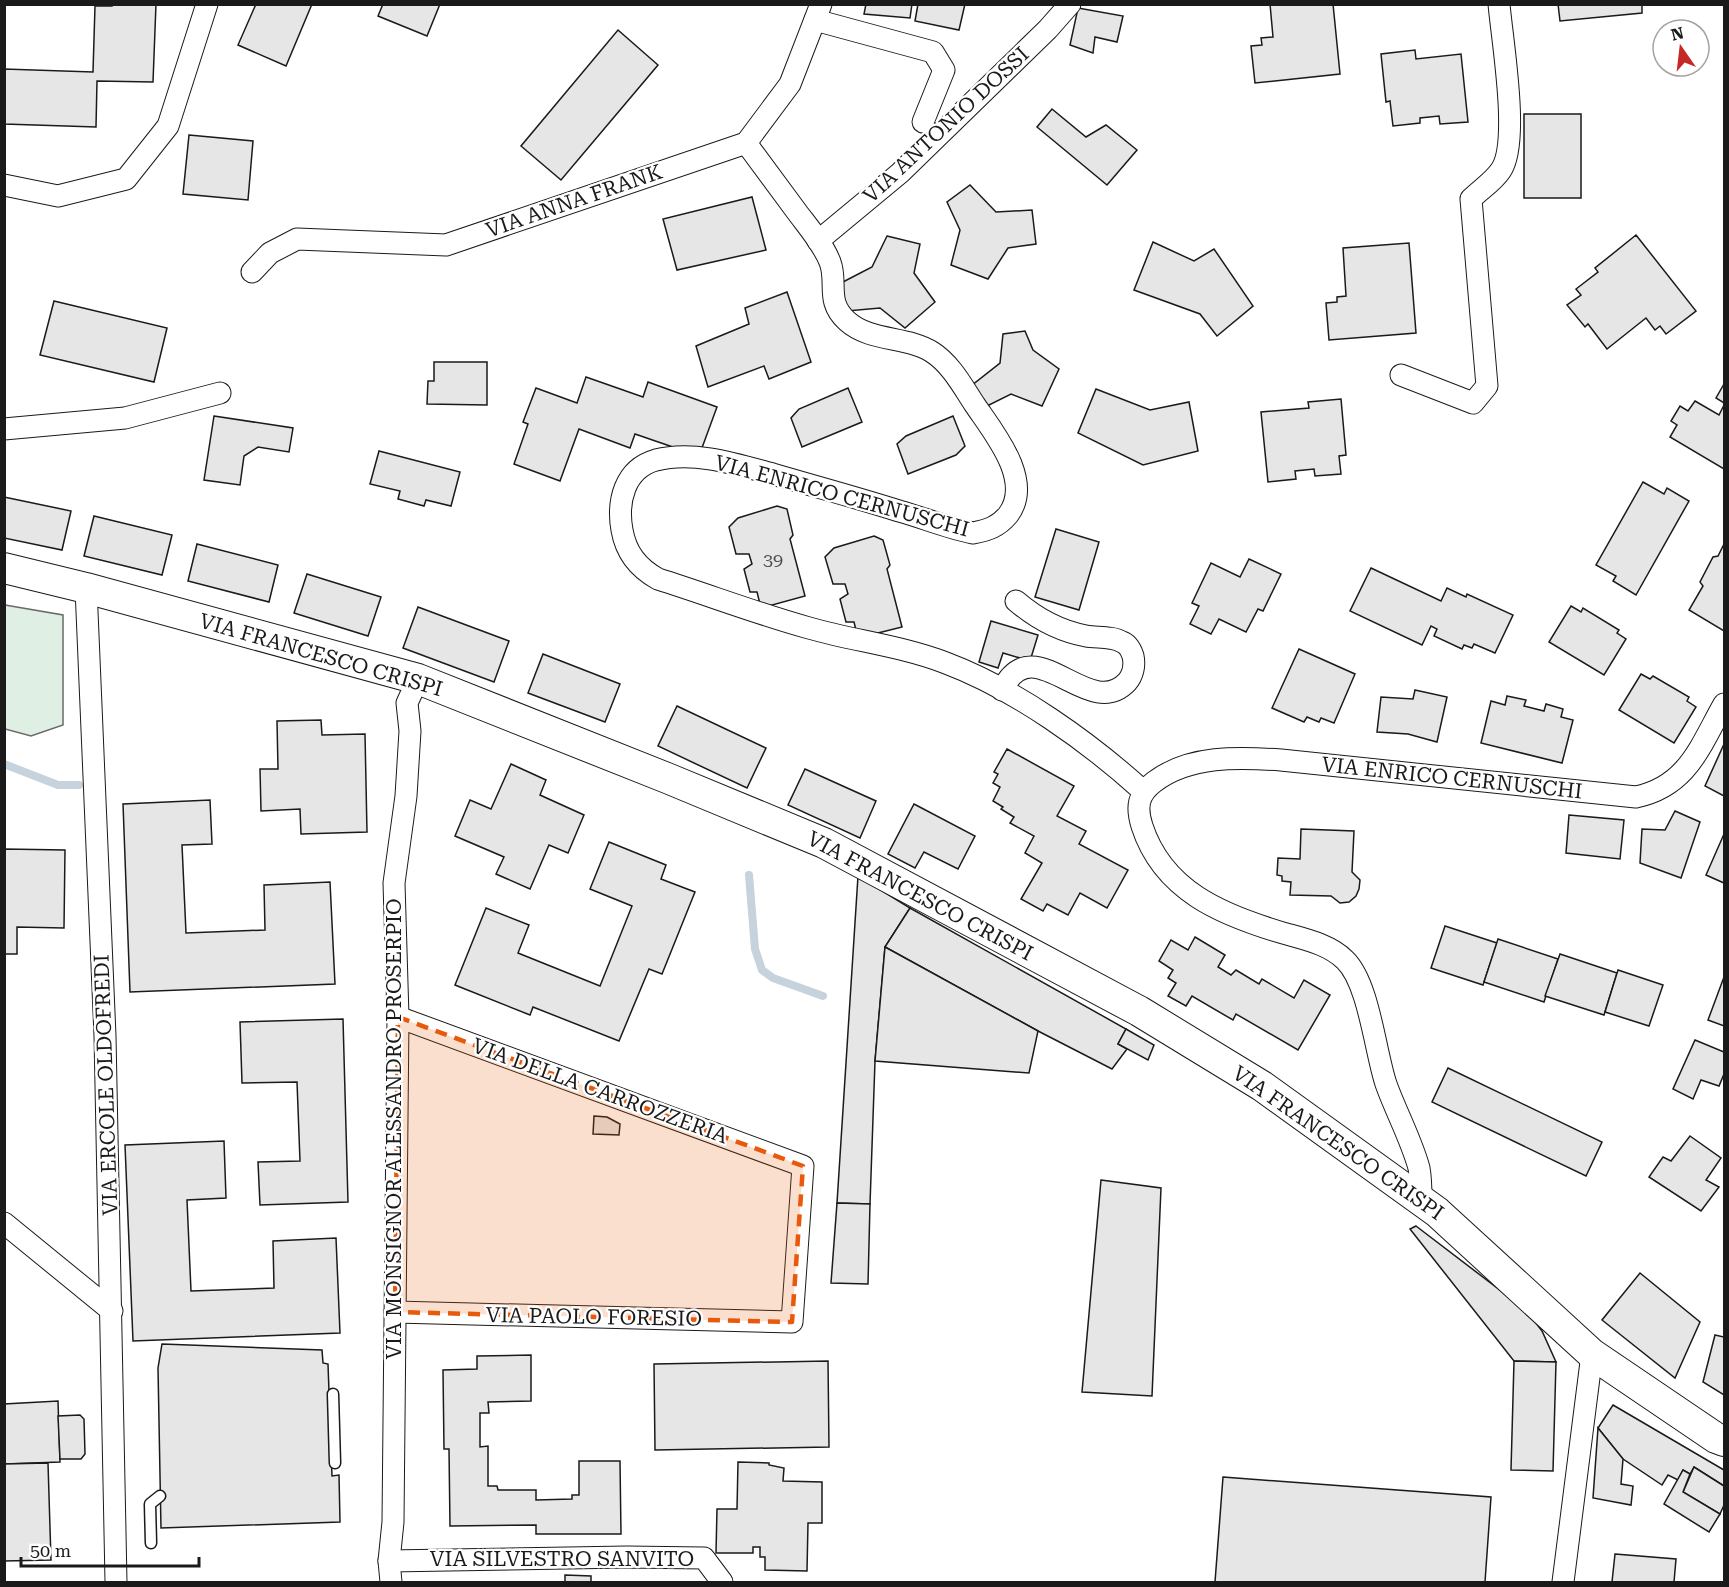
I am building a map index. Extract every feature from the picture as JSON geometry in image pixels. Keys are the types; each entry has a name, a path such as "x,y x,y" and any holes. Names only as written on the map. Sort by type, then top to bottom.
{"street":[{"path":"4,185 58,196 126,179 168,126 207,4"},
{"name":"VIA ANTONIO DOSSI","path":"818,241 900,173 1048,29 1070,4"},
{"path":"1401,375 1473,404 1488,386 1471,199 1502,170 1508,150 1510,118 1499,4"},
{"path":"746,143 789,84 818,12 933,52 944,70 922,122"},
{"name":"VIA ENRICO CERNUSCHI","path":"746,143 818,241 830,263 832,290 837,309 848,322 877,336 916,345 933,352 945,363 1006,451 1017,481 1016,499 1004,519 991,530 973,533 749,468 716,460 667,458 642,467 628,480 621,495 619,515 627,548 645,572 658,579 809,628 919,654 947,663 1002,690 1086,743 1143,791 1162,777 1184,768 1215,760 1235,758 1281,760 1636,797 1660,789 1683,773 1725,704"},
{"name":"VIA ANNA FRANK","path":"252,272 270,253 297,239 446,245 746,143"},
{"path":"4,429 125,418 220,393"},
{"name":"VIA FRANCESCO CRISPI","path":"4,568 86,588 418,679 824,843 1149,1017 1272,1093 1446,1219 1592,1354 1716,1438 1725,1441"},
{"name":"VIA ERCOLE OLDOFREDI","path":"86,588 105,1036 116,1582"},
{"path":"1002,690 1008,677 1018,669 1028,667 1037,667 1052,672 1094,691 1118,689 1130,678 1133,670 1130,648 1124,642 1071,633 1057,628 1035,616 1016,601"},
{"name":"VIA MONSIGNOR ALESSANDRO PROSERPIO","path":"391,1582 389,1561 393,1521 398,1017 394,883 406,796 410,731 407,703 418,679"},
{"path":"1143,791 1138,807 1145,835 1164,869 1180,885 1199,898 1254,924 1324,947 1346,961 1352,969 1362,990 1385,1081 1419,1169 1422,1185 1421,1200"},
{"name":"VIA DELLA CARROZZERIA","path":"398,1017 803,1166 792,1322"},
{"path":"4,1223 112,1311"},
{"name":"VIA PAOLO FORESIO","path":"395,1312 792,1322"},
{"path":"1563,1582 1592,1354"},
{"name":"VIA SILVESTRO SANVITO","path":"389,1561 704,1558 722,1582"}],"lane":[{"path":"333,1394 335,1464"},
{"path":"151,1543 150,1504 160,1496"}],"highlighted area":[{"path":"398,1017 803,1166 792,1322 395,1312"}],"green space":[{"path":"5,605 63,615 63,725 31,736 5,729"}],"building":[{"path":"112,4 156,4 153,82 97,81 96,127 4,124 4,69 93,72 95,6 112,6"},
{"path":"256,4 312,4 286,66 238,45"},
{"path":"383,4 440,4 427,36 378,16"},
{"path":"866,4 912,4 910,18 864,14"},
{"path":"918,4 965,4 959,30 915,21"},
{"path":"1270,4 1333,4 1340,74 1255,83 1251,46 1262,45 1261,38 1273,37"},
{"path":"1558,4 1642,4 1642,13 1560,21"},
{"path":"1078,8 1123,16 1117,42 1095,37 1093,53 1070,45"},
{"path":"618,30 658,65 561,180 521,146"},
{"path":"1415,50 1416,59 1461,54 1468,122 1440,124 1439,116 1420,118 1420,123 1393,126 1390,101 1386,102 1381,54"},
{"path":"1052,109 1086,137 1106,125 1137,150 1107,185 1037,127"},
{"path":"1524,114 1581,114 1581,198 1524,198"},
{"path":"189,135 253,141 248,200 183,194"},
{"path":"970,185 996,212 1032,210 1036,244 1008,248 988,279 951,265 960,230 947,202"},
{"path":"752,197 766,250 677,270 663,219"},
{"path":"1636,235 1696,311 1666,334 1660,326 1655,330 1646,318 1607,349 1588,324 1585,327 1567,305 1581,295 1576,289 1598,272 1595,268"},
{"path":"887,236 920,244 914,273 935,302 905,328 880,308 847,311 841,283 872,267"},
{"path":"1153,242 1194,261 1214,249 1253,306 1217,336 1200,314 1134,290"},
{"path":"1409,243 1416,333 1329,340 1326,303 1337,302 1337,297 1346,296 1343,248"},
{"path":"787,292 811,362 769,379 764,366 708,387 696,346 749,324 745,308"},
{"path":"54,301 167,328 154,382 40,355"},
{"path":"1025,331 1033,350 1059,369 1042,406 1011,394 985,407 971,386 1000,363 1003,334"},
{"path":"434,362 487,362 487,405 427,404 428,381 434,381"},
{"path":"586,377 643,397 648,382 717,407 699,456 635,434 630,448 579,429 560,481 514,464 528,424 523,422 536,388 577,403"},
{"path":"1724,384 1724,403 1716,398"},
{"path":"848,388 862,422 802,447 791,418 799,409"},
{"path":"1096,389 1150,410 1189,402 1198,451 1143,465 1078,433"},
{"path":"1341,399 1346,455 1339,456 1341,474 1315,476 1314,469 1295,471 1296,479 1268,482 1261,412 1309,408 1308,402"},
{"path":"1695,401 1719,415 1724,405 1724,469 1670,437 1677,425 1671,421 1680,406 1688,411"},
{"path":"214,416 293,428 289,452 258,447 244,456 240,485 204,480"},
{"path":"953,416 965,446 956,455 908,474 897,444 906,436"},
{"path":"379,451 460,472 451,506 426,500 424,506 398,499 400,491 370,484"},
{"path":"1643,482 1664,494 1667,488 1689,501 1636,595 1613,581 1616,576 1596,565"},
{"path":"4,497 71,511 62,550 4,538"},
{"path":"777,506 787,509 793,535 790,539 805,596 761,608 757,592 750,592 744,569 752,564 749,554 736,554 729,527 738,518"},
{"path":"94,516 172,535 162,575 84,556"},
{"path":"1056,529 1099,542 1079,610 1035,597"},
{"path":"874,536 883,540 890,565 887,569 902,627 858,638 854,622 846,622 840,599 848,594 845,584 833,584 825,557 834,548"},
{"path":"197,544 278,565 269,602 188,581"},
{"path":"1724,544 1724,631 1689,610 1703,586 1700,582 1713,557 1718,556"},
{"path":"1249,559 1281,574 1263,611 1258,609 1246,632 1219,619 1211,634 1190,624 1199,606 1192,603 1211,563 1240,577"},
{"path":"1371,568 1441,601 1447,588 1466,597 1467,594 1513,615 1495,653 1474,644 1472,648 1464,645 1462,649 1434,636 1437,629 1431,626 1422,645 1350,611"},
{"path":"307,574 381,597 368,636 294,613"},
{"path":"1571,606 1581,612 1583,608 1619,630 1617,633 1626,639 1604,675 1549,642"},
{"path":"418,607 509,641 494,682 403,648"},
{"path":"991,621 1038,635 1030,661 1003,653 998,668 979,662"},
{"path":"1299,649 1355,674 1334,723 1321,718 1319,722 1307,717 1304,722 1272,708"},
{"path":"543,654 620,684 605,722 528,693"},
{"path":"1641,674 1650,679 1653,676 1689,697 1687,701 1696,707 1674,743 1619,710"},
{"path":"1415,690 1447,697 1437,742 1408,734 1377,732 1381,697 1413,699"},
{"path":"1507,696 1526,700 1524,706 1544,711 1546,704 1563,709 1561,717 1573,720 1562,763 1481,743 1491,701 1505,705"},
{"path":"677,706 766,748 747,788 658,746"},
{"path":"321,720 322,735 365,734 367,832 301,834 300,809 261,811 260,769 278,769 277,721"},
{"path":"1724,744 1724,796 1705,786"},
{"path":"1007,749 1074,786 1057,816 1086,831 1079,844 1128,870 1107,908 1080,893 1068,915 1047,904 1043,911 1021,899 1042,863 1025,853 1034,836 1010,823 1014,817 993,801 1000,787 993,783 998,774 994,772"},
{"path":"511,764 546,780 540,795 584,815 568,853 549,845 530,889 496,874 504,857 455,836 470,800 491,809"},
{"path":"805,769 876,801 860,838 788,805"},
{"path":"210,800 212,844 182,845 186,933 265,930 264,885 330,882 335,984 130,992 123,804"},
{"path":"914,804 975,836 958,869 924,852 915,868 888,854"},
{"path":"1675,811 1700,822 1681,878 1640,863 1642,829 1665,830"},
{"path":"1569,815 1624,820 1620,859 1566,853"},
{"path":"1301,829 1354,831 1352,872 1360,880 1356,896 1349,902 1340,903 1331,896 1290,895 1291,882 1282,881 1282,876 1277,875 1278,858 1300,859"},
{"path":"1724,834 1724,883 1706,875"},
{"path":"609,842 666,865 661,879 695,892 662,974 649,969 619,1041 533,1007 530,1015 455,985 486,908 529,925 518,953 600,986 632,906 590,889"},
{"path":"4,849 65,850 64,928 17,927 17,954 4,954"},
{"path":"858,876 910,908 885,947 875,1061 870,1204 837,1203"},
{"path":"910,908 1126,1029 1118,1044 1127,1049 1112,1069 885,947"},
{"path":"1445,926 1497,943 1483,985 1431,968"},
{"path":"1195,937 1225,955 1218,967 1231,975 1236,970 1259,984 1262,979 1294,998 1304,980 1330,995 1298,1050 1236,1014 1233,1020 1192,996 1186,1006 1168,996 1176,983 1168,978 1173,970 1159,961 1171,940 1188,950"},
{"path":"1498,939 1558,959 1544,1002 1484,982"},
{"path":"885,947 1038,1031 1029,1073 875,1061"},
{"path":"1560,954 1617,973 1604,1015 1545,996"},
{"path":"1618,970 1663,985 1649,1026 1605,1012"},
{"path":"1724,977 1724,1026 1708,1020"},
{"path":"343,1019 348,1202 260,1205 258,1162 300,1161 297,1082 242,1083 240,1022"},
{"path":"1126,1029 1154,1045 1148,1060 1118,1044"},
{"path":"1695,1040 1724,1052 1724,1074 1719,1086 1701,1080 1693,1099 1673,1089"},
{"path":"1448,1068 1602,1142 1586,1176 1432,1102"},
{"path":"594,1116 607,1117 620,1124 619,1135 593,1134"},
{"path":"1690,1136 1721,1158 1706,1180 1719,1187 1701,1211 1649,1177 1663,1157 1671,1161"},
{"path":"224,1141 226,1198 187,1200 191,1291 274,1288 273,1241 336,1238 340,1333 133,1341 125,1145"},
{"path":"1101,1180 1161,1188 1152,1396 1082,1392"},
{"path":"837,1203 870,1204 868,1284 831,1283"},
{"path":"1416,1226 1526,1310 1542,1331 1556,1362 1514,1361 1410,1229"},
{"path":"1640,1273 1700,1322 1675,1378 1602,1320"},
{"path":"1715,1335 1724,1337 1724,1395 1703,1382"},
{"path":"162,1344 322,1350 323,1363 328,1364 332,1476 339,1475 340,1522 161,1528 158,1368"},
{"path":"531,1355 531,1401 488,1402 489,1413 480,1413 480,1447 488,1446 488,1486 497,1486 498,1490 536,1490 536,1500 572,1499 572,1495 579,1495 579,1461 620,1461 621,1534 536,1534 536,1525 450,1526 449,1449 444,1449 443,1370 477,1369 477,1356"},
{"path":"828,1361 829,1447 655,1450 654,1364"},
{"path":"1514,1361 1556,1362 1553,1471 1511,1470"},
{"path":"58,1401 60,1462 4,1464 4,1404"},
{"path":"1613,1405 1724,1470 1724,1486 1694,1467 1690,1474 1683,1470 1678,1480 1668,1475 1662,1485 1623,1459 1598,1428"},
{"path":"80,1415 84,1419 85,1454 81,1459 60,1459 58,1416"},
{"path":"1598,1428 1623,1459 1621,1484 1633,1486 1631,1505 1593,1498"},
{"path":"738,1462 769,1463 769,1465 784,1468 783,1481 822,1482 822,1523 808,1523 807,1571 765,1570 765,1557 760,1557 760,1547 753,1547 753,1553 716,1553 717,1509 737,1509"},
{"path":"48,1463 51,1560 4,1561 4,1464"},
{"path":"1694,1467 1724,1486 1724,1505 1720,1514 1683,1492"},
{"path":"1683,1470 1690,1474 1683,1492 1720,1514 1709,1532 1664,1504"},
{"path":"1223,1477 1491,1497 1485,1582 1215,1582"},
{"path":"1615,1554 1676,1559 1674,1582 1612,1582"},
{"path":"565,1575 591,1576 591,1582 565,1582"}],"waterway":[{"path":"4,764 58,785 79,785"},
{"path":"749,875 755,949 762,970 773,978 823,996"}]}
